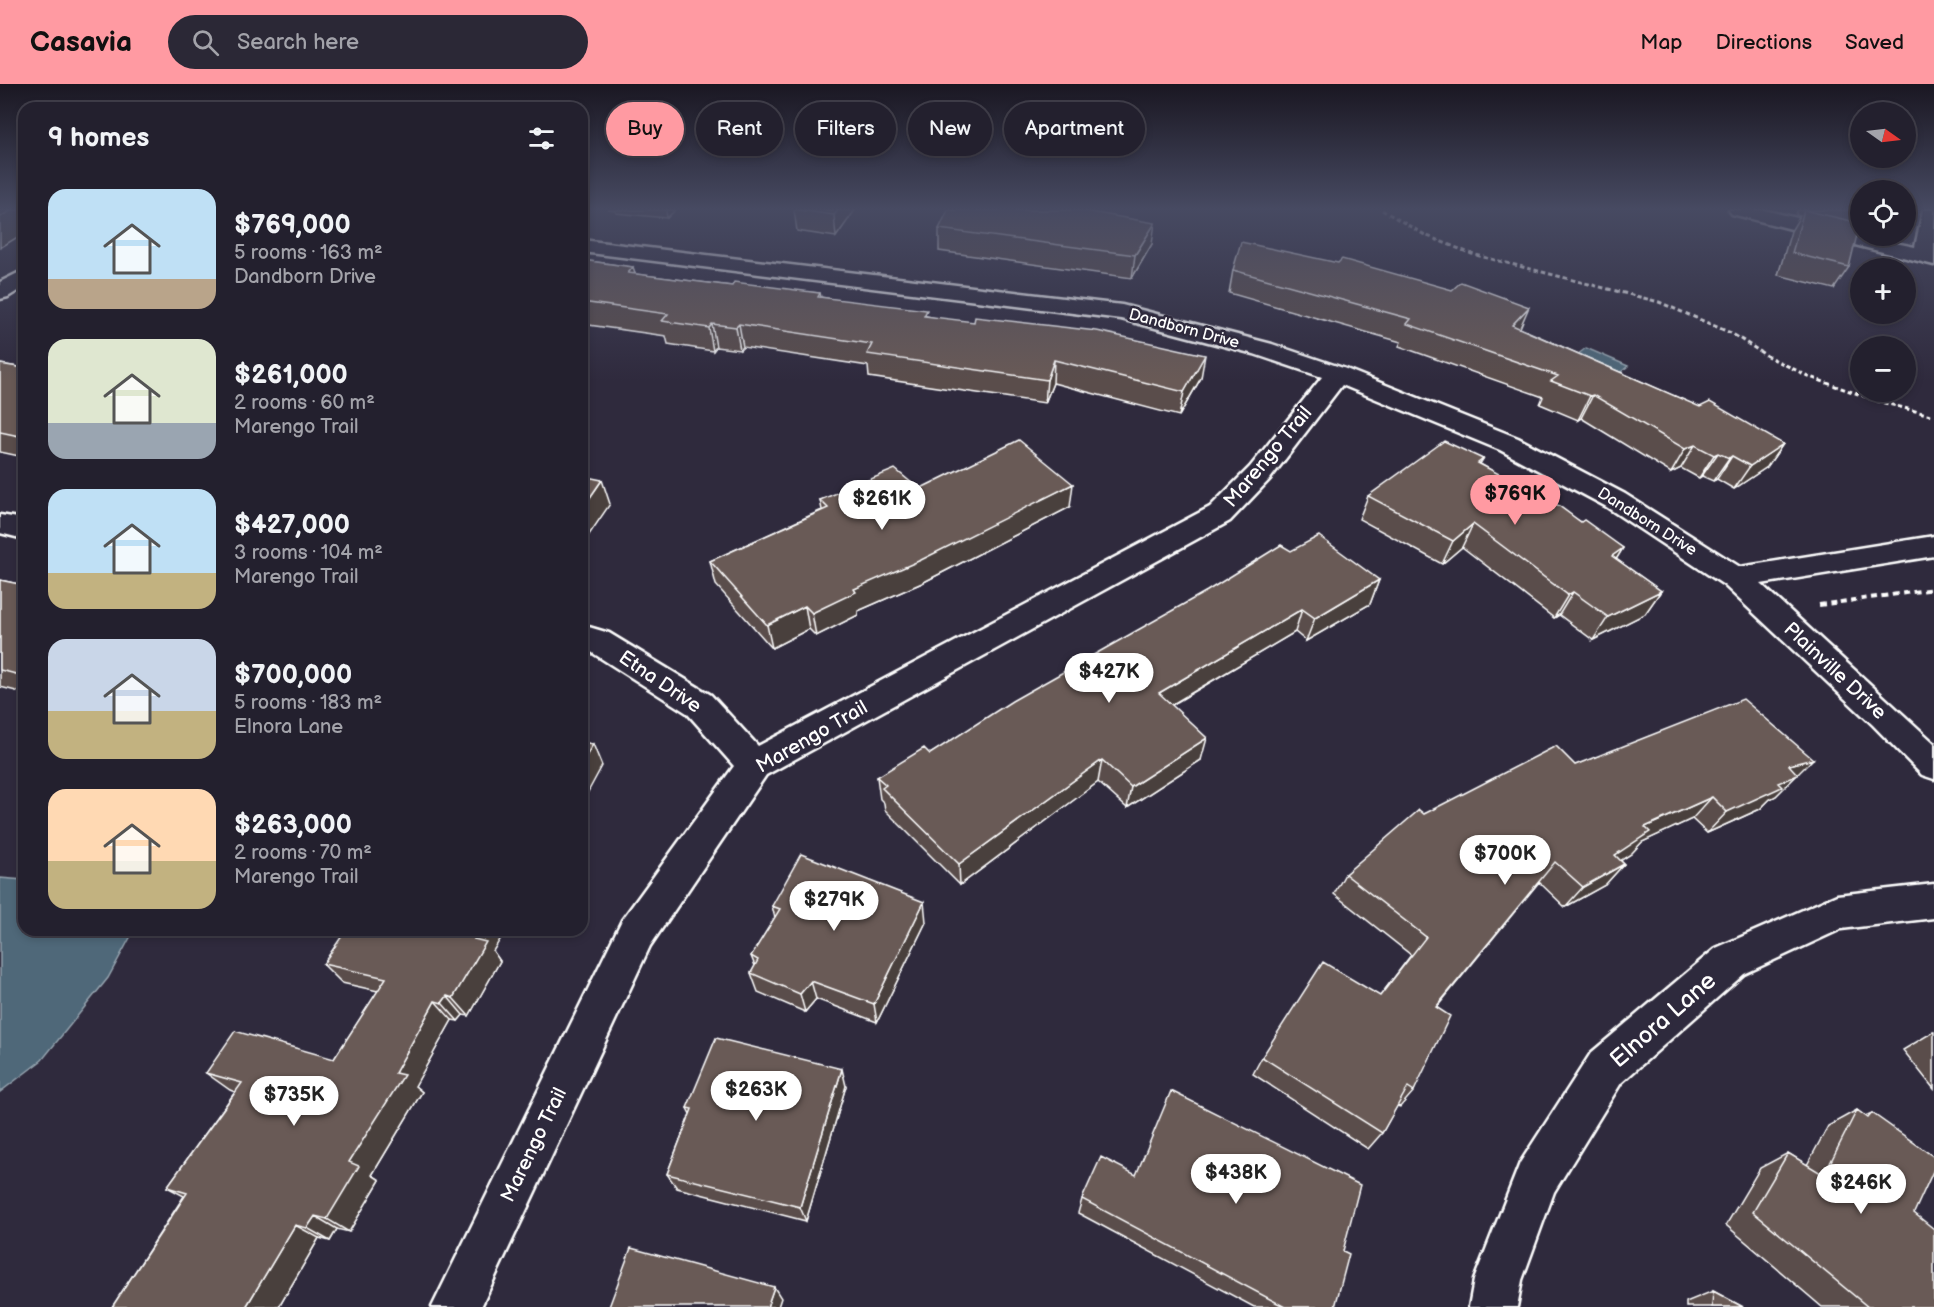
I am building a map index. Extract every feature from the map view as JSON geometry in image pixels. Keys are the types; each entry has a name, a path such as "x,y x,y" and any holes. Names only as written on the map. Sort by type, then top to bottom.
{"street":[{"name":"Dandborn Drive","path":"754,267 1122,312 1263,349 1337,374 1509,444 1615,500 1735,578"},
{"path":"0,292 18,281"},
{"name":"Marengo Trail","path":"456,1307 636,933 754,765 1220,513 1260,473 1337,374"},
{"path":"0,524 18,528"},
{"path":"1735,578 1934,546"},
{"name":"Plainville Drive","path":"1735,578 1885,716 1934,765"},
{"name":"Etna Drive","path":"588,638 598,640 699,704 754,765"},
{"name":"Elnora Lane","path":"1493,1307 1498,1280 1536,1179 1606,1068 1730,961 1837,912 1934,901"}],"path":[{"path":"1524,267 1659,302 1731,333 1767,356 1810,377 1881,402 1934,416"},
{"path":"1770,610 1934,590"}],"water":[{"path":"1586,348 1628,366 1620,373 1577,355"},
{"path":"0,878 18,880 18,936 131,936 108,978 42,1060 0,1092"}],"building":[{"path":"588,267 633,267 628,273 732,286 734,282 820,293 818,297 927,310 924,316 974,322 975,317 1097,331 1205,355 1184,392 1054,360 1047,380 867,354 872,344 739,324 736,327 712,324 709,328 662,321 668,314 588,303"},
{"path":"1234,267 1371,267 1452,290 1461,282 1529,307 1512,325 1700,407 1710,402 1783,444 1750,466 1732,456 1729,458 1718,453 1714,455 1695,445 1685,449 1593,395 1590,396 1551,381 1558,376 1407,324 1411,319 1233,270"},
{"path":"0,364 18,367 18,436 0,432"},
{"path":"1019,440 1073,484 921,560 854,589 856,592 812,613 805,606 767,625 710,561 828,508 820,500 895,469 919,489"},
{"path":"1444,441 1483,459 1478,463 1559,506 1581,522 1584,520 1623,548 1612,556 1661,591 1608,617 1573,592 1568,595 1473,524 1453,541 1368,496"},
{"path":"588,477 602,480 588,500"},
{"path":"1319,536 1379,580 1315,618 1302,609 1159,693 1207,738 1131,787 1102,760 959,864 882,788 886,785 877,777 924,748 930,754 1012,701 1207,591 1281,545 1291,551"},
{"path":"0,580 18,584 18,674 0,670"},
{"path":"1743,699 1813,759 1789,765 1798,775 1778,783 1782,787 1727,812 1712,797 1645,827 1650,832 1615,855 1624,864 1583,887 1555,862 1436,1007 1450,1016 1414,1091 1408,1087 1382,1133 1262,1057 1323,962 1380,996 1426,937 1345,874 1419,810 1424,814 1556,746 1575,765"},
{"path":"588,743 593,744 588,753"},
{"path":"801,854 924,902 874,1004 811,981 800,994 751,973 758,960 751,956 780,909 772,906"},
{"path":"342,936 476,936 474,939 486,942 453,998 447,996 442,1003 435,1001 395,1073 404,1075 349,1162 359,1166 327,1219 315,1216 307,1228 295,1225 246,1307 112,1307 187,1193 167,1187 242,1083 206,1073 235,1031 334,1059 386,978 323,964"},
{"path":"716,1038 842,1069 800,1207 667,1174 692,1109 687,1108"},
{"path":"1171,1091 1360,1185 1343,1251 1349,1254 1335,1307 1285,1307 1082,1199 1101,1157 1136,1175"},
{"path":"1857,1110 1868,1118 1872,1113 1934,1157 1934,1169 1914,1213 1934,1229 1934,1307 1868,1307 1753,1212 1788,1153 1824,1175"},
{"path":"631,1248 774,1287 767,1307 609,1307"},
{"path":"1713,1291 1743,1307 1712,1307"}]}
